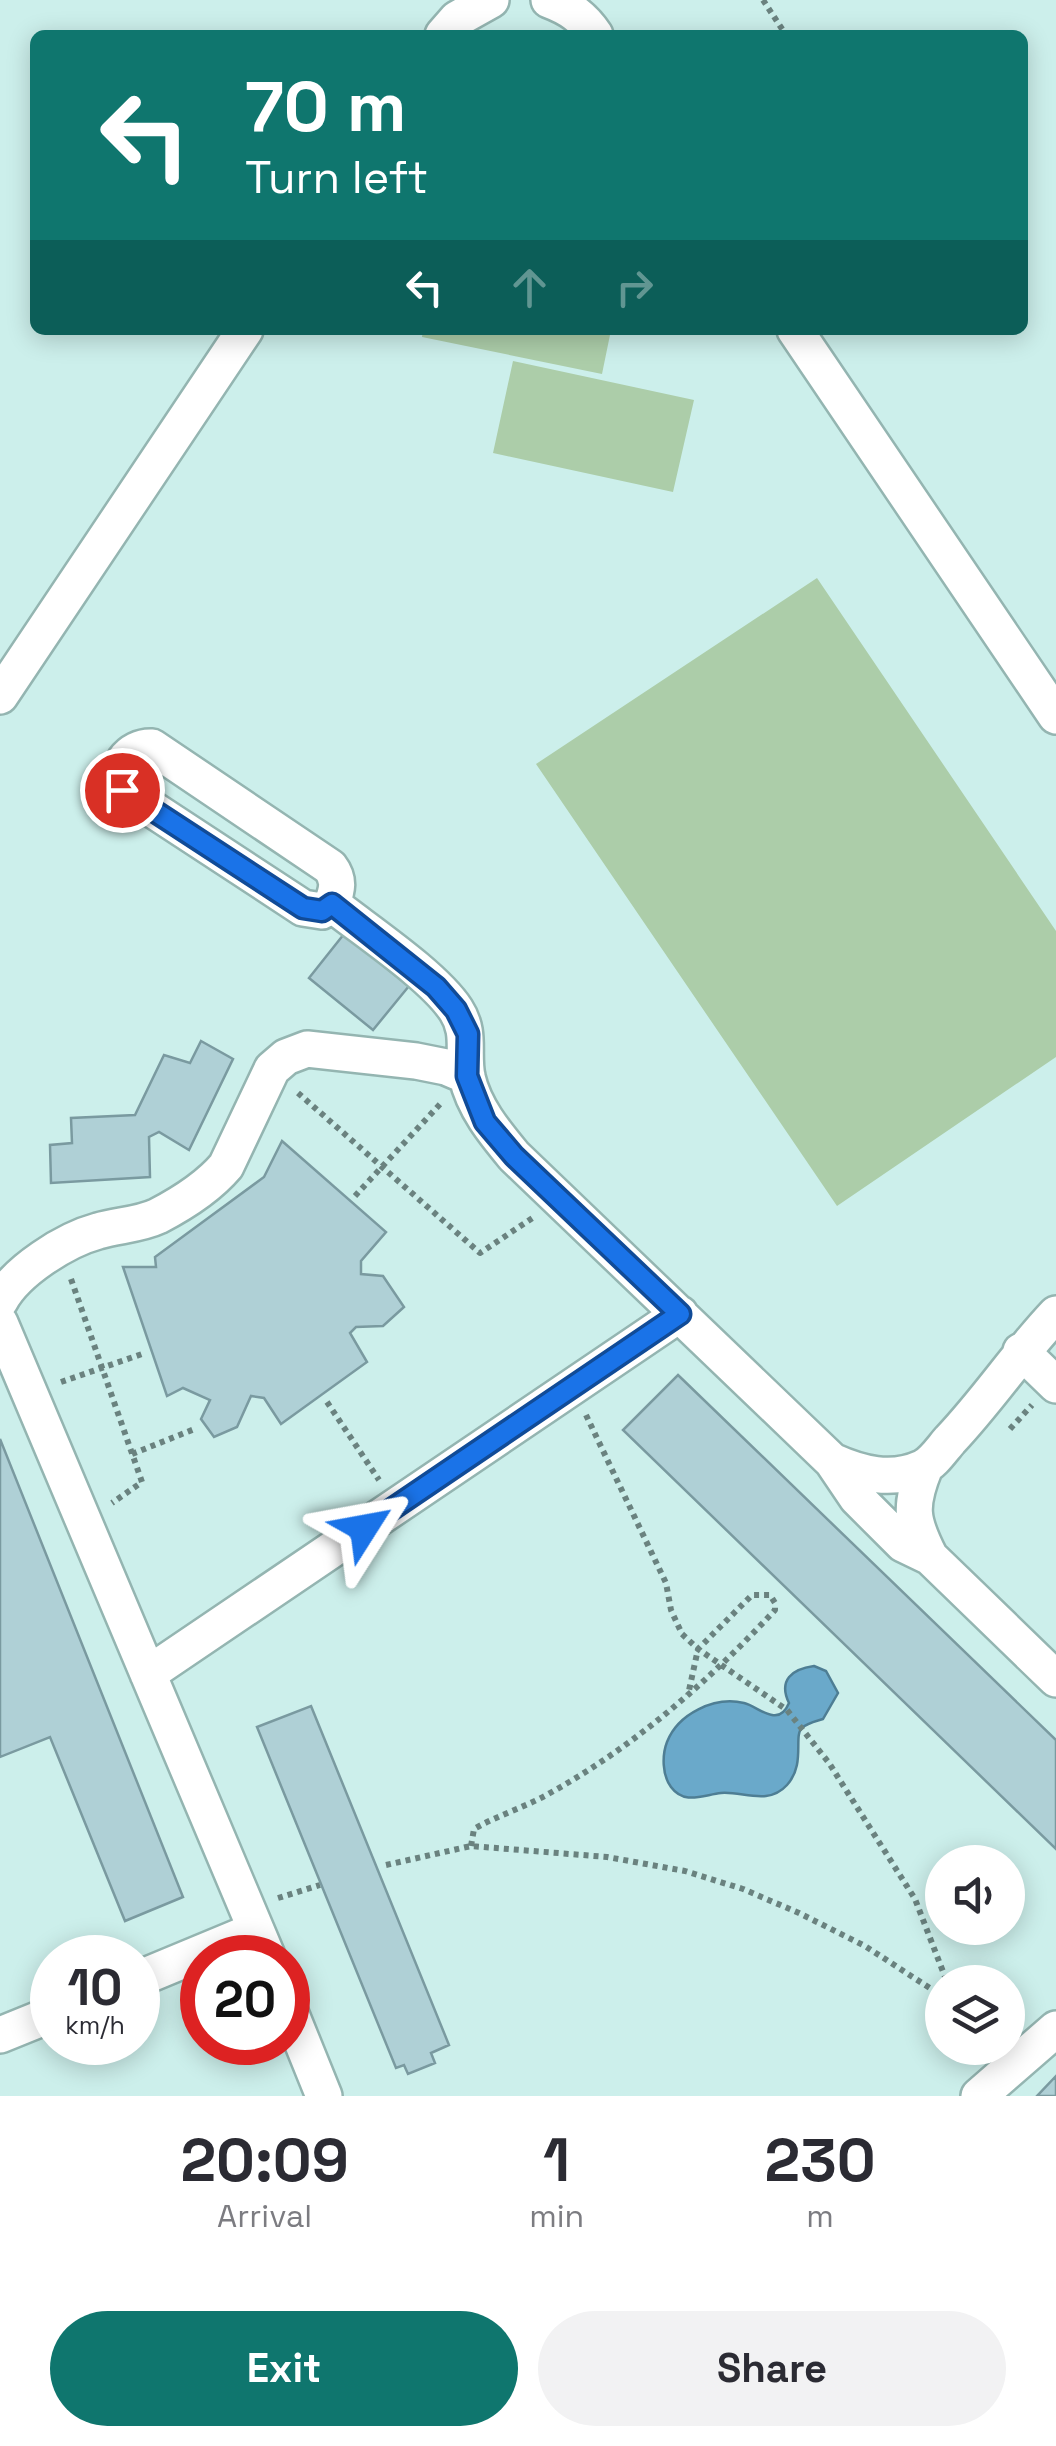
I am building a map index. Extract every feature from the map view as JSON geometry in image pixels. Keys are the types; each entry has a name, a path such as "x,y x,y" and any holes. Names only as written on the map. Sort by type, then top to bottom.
{"lane":[{"path":"448,30 466,13 491,0"},
{"path":"550,0 584,19 592,30"},
{"path":"0,696 242,335"},
{"path":"798,335 1056,716"},
{"path":"138,746 152,747 330,867 336,875 337,890 332,904 322,911 303,908 122,790 120,770 132,751 138,746"},
{"path":"332,904 436,987 456,1010 468,1034 467,1076 485,1122 514,1156 832,1460 857,1498 903,1544 930,1557"},
{"path":"3,1281 96,1231 159,1215 215,1178 226,1166 272,1069 286,1056 307,1049 446,1067 467,1076"},
{"path":"148,1674 680,1314"},
{"path":"1056,1314 1021,1352 988,1400 926,1466 913,1509 915,1528 930,1557 1056,1680"},
{"path":"0,1323 258,1935"},
{"path":"1021,1352 1056,1384"},
{"path":"832,1460 874,1476 926,1466"},
{"path":"0,2035 30,2023"},
{"path":"979,2096 1056,2029"},
{"path":"310,2061 324,2096"}],"path":[{"path":"763,0 783,30"},
{"path":"272,1069 480,1254 560,1200"},
{"path":"355,1196 467,1076"},
{"path":"61,1250 142,1482 84,1521"},
{"path":"30,1393 145,1353"},
{"path":"574,1386 666,1583 682,1634 787,1710 803,1726 915,1898 941,1965"},
{"path":"326,1402 396,1506"},
{"path":"132,1454 197,1428"},
{"path":"471,1846 474,1829 548,1795 609,1757 688,1695 725,1665 775,1610 770,1595 752,1595 698,1649 688,1695"},
{"path":"386,1865 471,1846 607,1857 700,1875 799,1913 864,1946 925,1985"}],"green space":[{"path":"422,335 610,335 602,374"},
{"path":"513,361 694,400 673,492 493,453"},
{"path":"817,578 1056,931 1056,1057 837,1206 536,764"}],"water":[{"path":"814,1666 826,1671 838,1693 823,1719 802,1728 796,1768 787,1785 764,1796 721,1793 688,1797 676,1793 664,1771 664,1759 665,1747 679,1723 698,1709 721,1702 747,1704 778,1715 789,1703 785,1688 789,1677"}],"building":[{"path":"344,934 409,986 373,1030 309,978"},
{"path":"201,1041 233,1059 189,1150 159,1132 149,1137 150,1177 51,1183 50,1145 72,1143 71,1118 135,1115 164,1055 190,1063"},
{"path":"282,1141 386,1232 361,1261 361,1274 383,1276 404,1307 383,1326 356,1327 350,1333 367,1362 281,1424 264,1398 251,1396 237,1427 214,1437 201,1419 210,1400 183,1388 167,1396 123,1267 156,1267 155,1257 264,1177"},
{"path":"678,1375 1056,1740 1056,1849 623,1430"},
{"path":"0,1439 183,1897 125,1921 50,1737 0,1757"},
{"path":"311,1706 449,2045 431,2053 435,2063 408,2074 404,2065 396,2068 257,1727"},
{"path":"1056,2076 1056,2096 1037,2096"}],"route":[{"path":"122,790 303,908 322,911 332,904 436,987 456,1010 468,1034 467,1076 485,1122 514,1156 680,1314 364,1528"}]}
